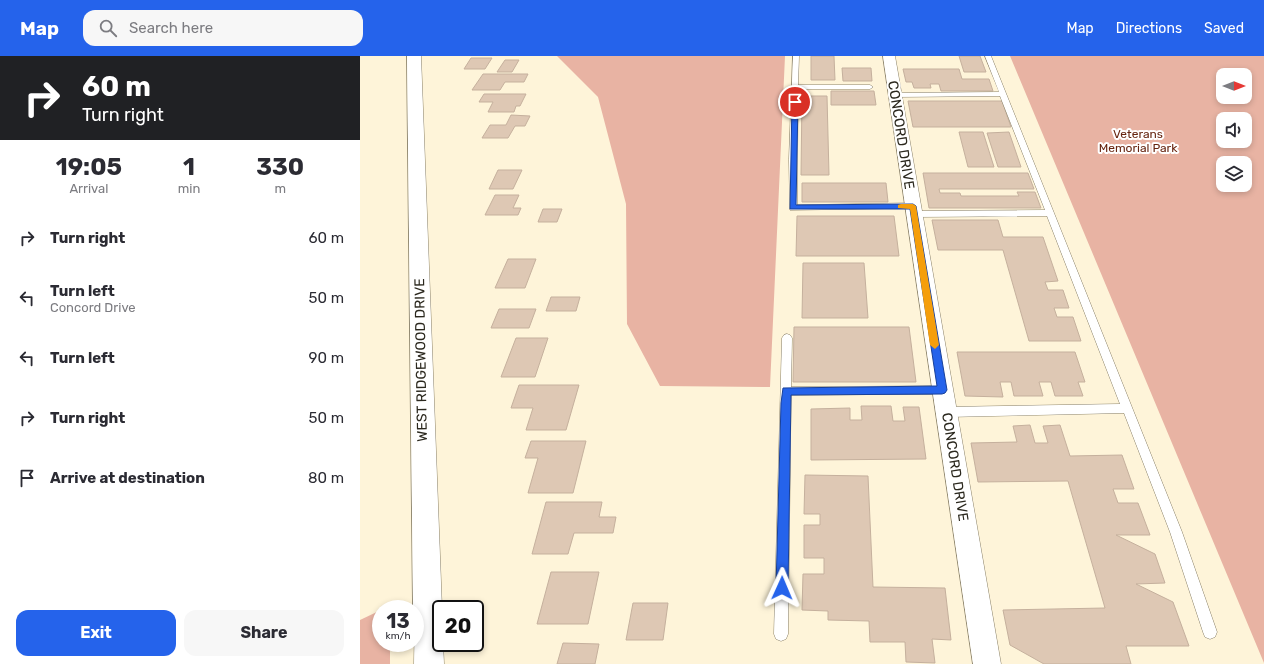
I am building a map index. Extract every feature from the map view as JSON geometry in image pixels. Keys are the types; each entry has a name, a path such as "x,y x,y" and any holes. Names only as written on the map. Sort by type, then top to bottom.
{"main road":[{"name":"WEST RIDGEWOOD DRIVE","path":"414,56 429,664"}],"street":[{"name":"CONCORD DRIVE","path":"889,56 987,664"}],"lane":[{"path":"796,56 792,160 793,208 1049,213"},
{"path":"988,56 1176,532 1210,632"},
{"path":"795,87 870,87"},
{"path":"895,95 1002,94"},
{"path":"781,634 787,338"},
{"path":"787,391 942,390"},
{"path":"946,412 1127,408"}],"green space":[{"path":"557,56 785,56 770,387 660,386 627,324 626,204 598,97"},
{"name":"Veterans Memorial Park","path":"1010,56 1264,56 1264,663"},
{"path":"372,614 372,652 390,652 390,664 360,664 360,620"}],"building":[{"path":"811,56 834,56 835,80 811,80"},
{"path":"959,56 980,56 986,72 964,72"},
{"path":"471,58 492,58 485,69 464,69"},
{"path":"505,60 519,60 512,72 497,72"},
{"path":"842,68 871,68 872,81 843,81"},
{"path":"903,69 959,69 962,79 989,79 993,91 941,91 939,84 930,84 931,88 914,88 912,82 906,82"},
{"path":"483,74 528,74 524,82 505,82 500,90 472,90"},
{"path":"831,91 874,91 876,105 831,105"},
{"path":"484,94 526,94 520,106 516,106 514,112 488,112 493,102 479,102"},
{"path":"802,96 827,96 829,175 801,175"},
{"path":"908,101 1002,101 1011,127 913,127"},
{"path":"511,115 530,116 525,126 515,126 508,138 482,138 490,125 506,125"},
{"path":"959,132 983,132 994,167 968,167"},
{"path":"1009,132 1021,167 998,167 987,133"},
{"path":"498,170 522,170 513,189 489,189"},
{"path":"923,173 1028,173 1034,189 939,189 940,193 960,193 961,196 1019,196 1017,192 1035,192 1041,208 929,208"},
{"path":"802,183 886,183 888,202 802,202"},
{"path":"495,195 519,195 513,208 521,208 518,215 485,215"},
{"path":"543,209 562,209 557,222 538,222"},
{"path":"797,216 894,216 899,256 796,256"},
{"path":"932,220 998,220 1003,237 1043,237 1058,281 1045,282 1048,290 1063,290 1069,308 1054,308 1057,317 1073,317 1081,341 1029,341 1003,250 938,250"},
{"path":"508,259 536,259 525,288 495,288"},
{"path":"803,263 864,263 868,318 802,318"},
{"path":"551,297 580,297 576,311 546,311"},
{"path":"499,309 536,309 529,328 491,328"},
{"path":"794,327 909,327 916,382 793,382"},
{"path":"516,338 548,338 535,377 501,377"},
{"path":"957,352 1075,352 1085,382 1078,382 1083,396 1055,396 1051,382 1039,382 1043,396 1014,396 1011,382 1000,382 1003,397 965,396"},
{"path":"519,385 579,385 566,430 526,430 533,408 511,408"},
{"path":"861,406 891,406 893,421 905,421 903,407 919,407 926,459 811,460 811,409 850,408 850,420 862,420"},
{"path":"1030,425 1035,443 1048,443 1043,426 1060,425 1070,456 1122,455 1134,489 1113,489 1118,503 1138,503 1150,535 1116,535 1155,554 1165,583 1136,584 1173,602 1189,646 1126,646 1131,664 1044,664 1010,645 1003,610 1105,608 1068,481 978,482 971,443 1017,442 1013,426"},
{"path":"531,441 586,441 573,493 528,493 538,458 525,458"},
{"path":"805,475 868,476 873,587 945,588 951,640 932,639 935,663 906,662 905,642 870,642 869,621 828,620 828,611 802,610 803,574 824,574 824,558 804,558 804,525 820,525 820,514 804,514"},
{"path":"546,502 602,502 599,517 616,517 613,533 574,533 568,554 532,554"},
{"path":"551,572 599,572 588,624 537,624"},
{"path":"633,603 668,603 663,640 626,640"},
{"path":"563,643 599,644 595,664 557,664"}],"slow traffic":[{"path":"901,207 913,206 935,345"}],"route":[{"path":"782,588 785,403 787,391 942,390 913,206 793,208 792,160 795,102"}]}
